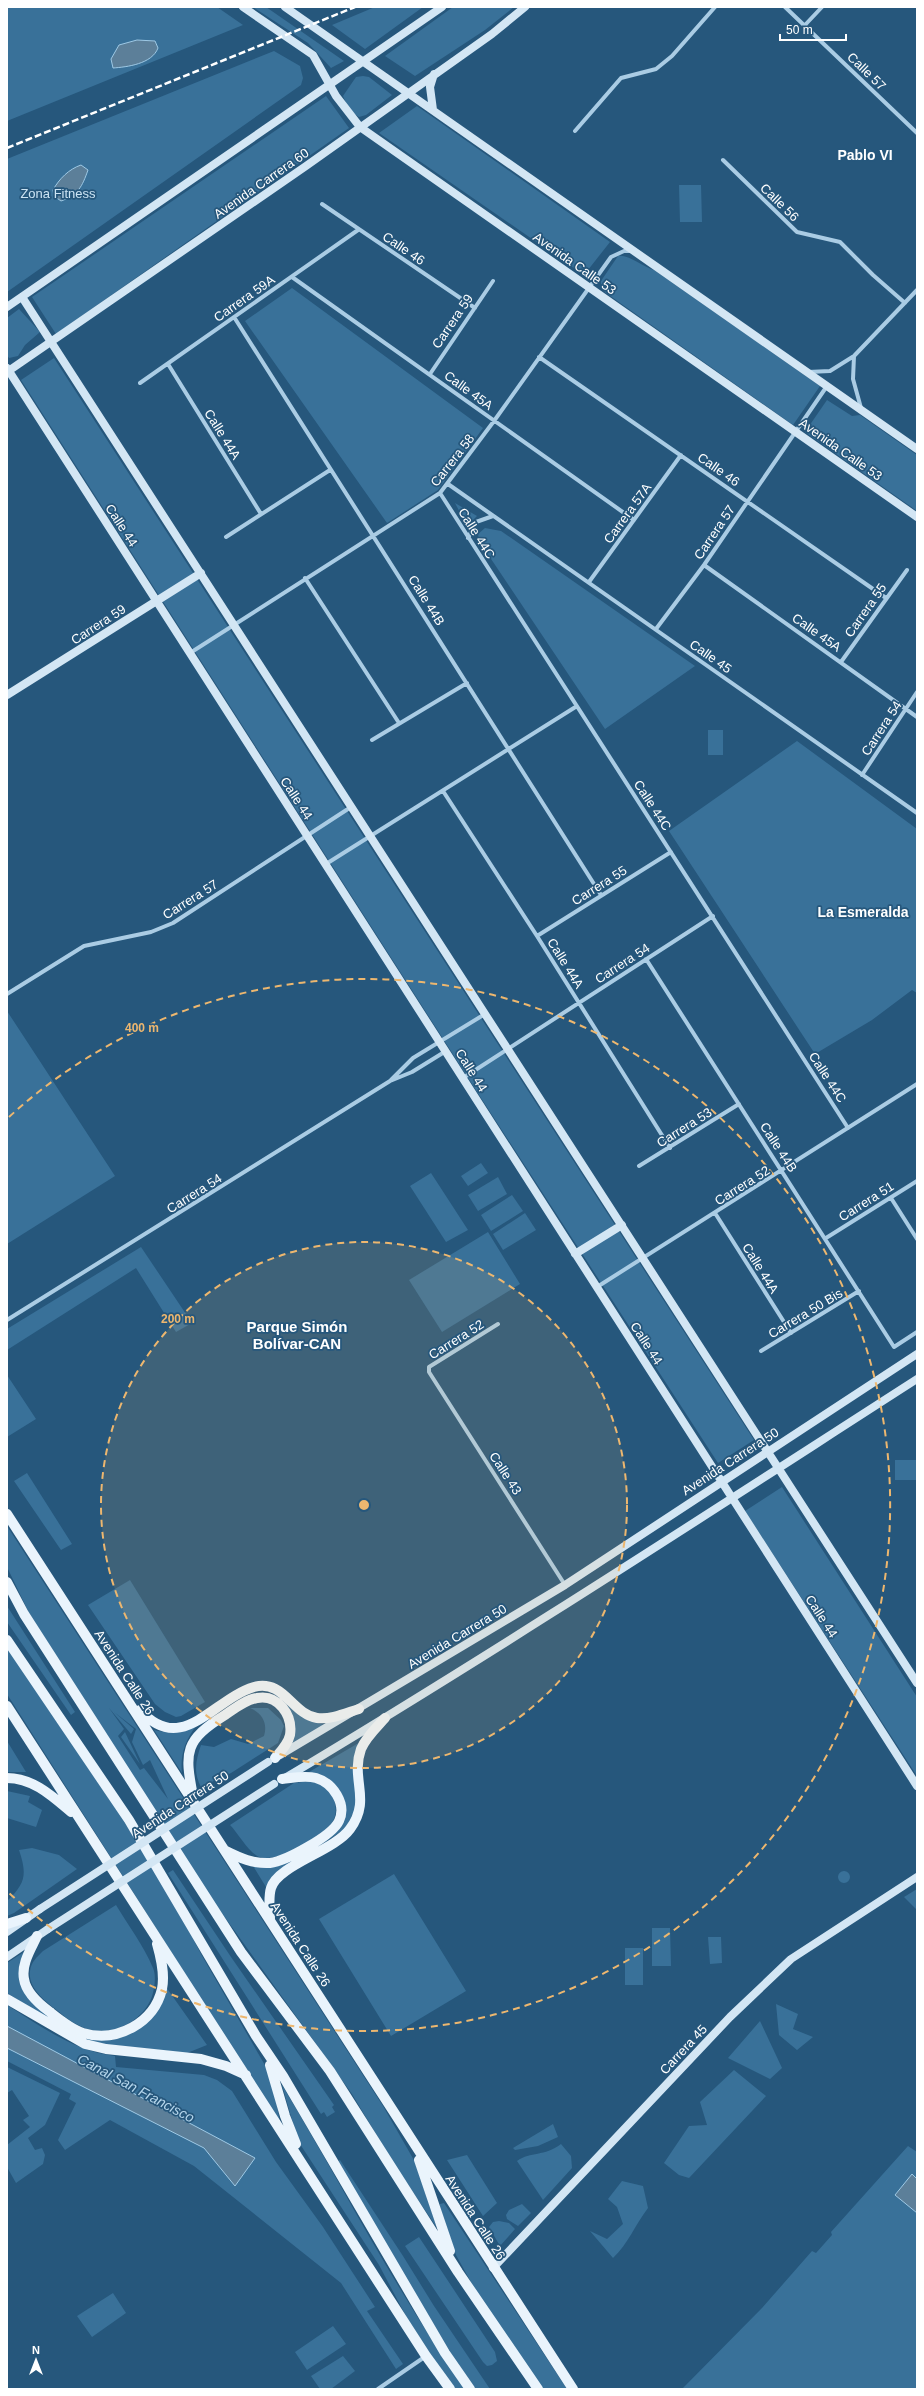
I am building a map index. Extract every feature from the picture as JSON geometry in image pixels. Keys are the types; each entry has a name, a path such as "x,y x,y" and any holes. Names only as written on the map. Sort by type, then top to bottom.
{"main road":[{"name":"Avenida Calle 53","path":"243,7 313,55 346,111 360,127 917,517"},
{"path":"285,7 917,449"},
{"path":"7,307 195,179 329,84 442,7"},
{"name":"Avenida Carrera 60","path":"8,370 51,343 306,166 492,34 525,7"},
{"path":"433,110 430,86 434,74"},
{"path":"22,297 644,1258 917,1683"},
{"name":"Calle 44","path":"8,370 446,1051 574,1254 917,1786"},
{"name":"Carrera 59","path":"7,695 201,573"},
{"path":"574,1254 622,1225"},
{"name":"Avenida Carrera 50","path":"7,1932 26,1918 272,1760 565,1585 721,1481 917,1354"},
{"path":"7,1957 37,1936 278,1782 385,1718 733,1499 917,1379"},
{"name":"Avenida Calle 26","path":"7,1514 225,1850 414,2146 573,2389"},
{"path":"7,1582 28,1620 241,1952 330,2071 458,2272 538,2389"},
{"path":"7,1640 129,1820 256,2036 283,2076 445,2353 470,2389"},
{"path":"119,1686 157,1726 170,1728 190,1724 243,1692 260,1686 278,1689 302,1711 315,1718 330,1718 359,1709"},
{"path":"194,1802 188,1764 192,1742 205,1727 247,1700 258,1697 267,1698 280,1704 285,1711 290,1735 285,1747 272,1760"},
{"path":"7,1706 78,1818 313,2178 426,2356 450,2389"},
{"path":"270,1921 269,1894 277,1879 342,1838 356,1820 362,1805 358,1774 360,1753 366,1740 385,1718"},
{"path":"7,1778 24,1781 40,1787 78,1818"},
{"path":"225,1850 254,1862 275,1862 307,1847 336,1827 341,1816 342,1808 333,1789 315,1778 278,1782"},
{"name":"Carrera 45","path":"493,2268 730,2017 776,1971 791,1959 917,1877"},
{"path":"7,1924 26,1918"},
{"path":"37,1936 23,1969 24,1980 30,1993 45,2009 73,2028 95,2035 106,2036 119,2034 141,2023 148,2017 158,2000 163,1976 154,1934"},
{"path":"7,1999 85,2044 106,2049 201,2059 228,2067 246,2075"},
{"path":"256,2036 275,2076 285,2116 293,2136 313,2178"},
{"path":"414,2146 458,2272"}],"street":[{"path":"575,131 621,78 656,69 672,56 715,7"},
{"name":"Calle 57","path":"785,7 917,133"},
{"path":"805,26 822,7"},
{"name":"Calle 56","path":"723,160 797,232 840,242 873,275 905,302"},
{"name":"Calle 46","path":"322,204 358,230 475,308"},
{"name":"Carrera 59A","path":"140,383 358,230"},
{"name":"Carrera 58","path":"190,653 440,493 494,421 611,257 624,251 634,251"},
{"name":"Calle 45A","path":"292,276 634,520"},
{"name":"Carrera 59","path":"430,374 493,281"},
{"path":"808,372 830,370 854,356 917,290"},
{"name":"Calle 44B","path":"234,317 330,470 375,536 601,895"},
{"path":"854,356 853,379 862,410"},
{"name":"Calle 46","path":"539,357 886,598"},
{"name":"Calle 44A","path":"168,364 261,514"},
{"name":"Carrera 57","path":"656,629 704,565 827,386"},
{"name":"Carrera 57A","path":"589,582 681,455"},
{"path":"226,537 330,470"},
{"name":"Calle 45","path":"448,484 917,813"},
{"name":"Calle 44C","path":"440,493 848,1128"},
{"path":"468,538 476,522 493,516"},
{"name":"Calle 45A","path":"704,565 917,717"},
{"name":"Carrera 55","path":"841,662 907,570"},
{"path":"306,578 399,723"},
{"path":"372,740 467,683"},
{"name":"Carrera 54","path":"862,775 917,692"},
{"path":"326,864 577,706"},
{"name":"Calle 44A","path":"443,791 537,936 670,1148"},
{"name":"Carrera 57","path":"7,994 84,946 151,932 173,923 352,807"},
{"name":"Carrera 55","path":"537,936 671,852"},
{"name":"Carrera 54","path":"463,1078 712,916"},
{"name":"Calle 44B","path":"646,959 894,1346 917,1332"},
{"name":"Carrera 54","path":"390,1081 413,1058 486,1014"},
{"name":"Carrera 54","path":"7,1320 390,1081 412,1072 446,1051"},
{"name":"Carrera 52","path":"596,1287 917,1085"},
{"name":"Carrera 53","path":"639,1166 739,1104"},
{"name":"Carrera 51","path":"826,1238 917,1181"},
{"path":"891,1198 917,1239"},
{"name":"Calle 44A","path":"715,1213 791,1333"},
{"name":"Carrera 50 Bis","path":"761,1351 859,1292"},
{"name":"Carrera 52","path":"429,1372 429,1367 498,1324"},
{"name":"Calle 43","path":"429,1372 565,1585"},
{"path":"378,2389 426,2356"}],"green space":[{"path":"7,7 217,7 243,25 7,121"},
{"path":"253,7 266,7 344,61 331,68 308,43"},
{"path":"375,7 423,7 365,49 332,25"},
{"path":"453,7 514,7 485,30 415,76 385,56"},
{"name":"Zona Fitness","path":"274,51 300,66 303,78 301,85 7,292 7,159"},
{"path":"356,77 369,77 392,95 366,115 359,117 349,110 343,96"},
{"path":"326,96 349,128 56,334 32,297"},
{"path":"417,106 610,242 584,275 379,133"},
{"path":"679,185 701,185 702,222 680,222"},
{"path":"618,256 626,257 654,270 820,386 793,425 606,293 601,288 601,281"},
{"path":"292,288 483,428 438,490 387,523 245,321"},
{"path":"19,309 40,332 25,345 18,356 9,358 7,355 7,318"},
{"path":"54,358 754,1440 718,1463 481,1098 21,380"},
{"path":"827,400 852,416 860,415 917,455 917,511 805,432"},
{"path":"455,503 477,516 467,526"},
{"path":"485,528 501,531 695,666 605,729 479,541 478,534"},
{"path":"708,730 723,730 723,755 708,755"},
{"path":"797,741 917,829 917,993 912,990 872,1020 815,1054 669,831"},
{"path":"7,1011 115,1176 7,1244"},
{"path":"481,1163 488,1173 468,1186 461,1176"},
{"path":"431,1173 468,1230 446,1242 410,1186"},
{"path":"498,1177 507,1194 478,1211 468,1195"},
{"path":"512,1195 523,1211 491,1231 481,1215"},
{"path":"525,1213 536,1230 503,1250 493,1234"},
{"path":"488,1232 520,1284 442,1332 409,1280"},
{"path":"141,1247 192,1323 176,1332 136,1268 7,1350 7,1329"},
{"path":"7,1375 36,1419 7,1437"},
{"path":"895,1460 917,1460 917,1480 895,1480"},
{"path":"27,1473 72,1544 61,1550 14,1481"},
{"path":"782,1487 917,1697 917,1776 745,1511"},
{"path":"7,1526 383,2106 415,2162 437,2228 394,2164 352,2094 211,1898 29,1613 7,1567","holes":["109,1708 131,1734 134,1729 114,1712 136,1729 132,1742 143,1765 150,1760 168,1799 144,1768 140,1770 118,1736 124,1729"]},
{"path":"130,1580 205,1702 181,1716 176,1717 165,1712 155,1704 88,1605"},
{"path":"7,1606 75,1712 71,1715 7,1622"},
{"path":"7,1648 118,1812 169,1893 201,1954 266,2067 275,2093 280,2123 7,1694"},
{"path":"270,1691 284,1699 302,1714 324,1725 290,1746 290,1714 284,1704"},
{"path":"250,1708 268,1708 281,1720 284,1726 278,1743 231,1773 201,1787 198,1782 196,1766 201,1745 214,1747 231,1739 248,1744 264,1736 265,1727 263,1719 258,1713"},
{"path":"196,1726 184,1748 182,1773 154,1730 175,1732"},
{"path":"125,1732 140,1764 121,1737"},
{"path":"7,1741 26,1772 7,1772"},
{"path":"362,1741 357,1806 345,1829 275,1875 266,1887 253,1866 261,1868 339,1829 338,1800 334,1785 320,1774 309,1772"},
{"path":"311,1781 324,1786 332,1795 336,1811 330,1825 317,1837 287,1853 267,1858 255,1855 230,1825 294,1783"},
{"path":"7,1791 30,1796 28,1802 42,1810 36,1827 7,1818"},
{"path":"32,1848 59,1855 77,1869 14,1913 7,1916 7,1901 18,1889 23,1878 24,1872 22,1858 19,1850"},
{"path":"173,1870 231,1957 334,2105 332,2107 335,2112 327,2117 324,2112 321,2114 168,1873"},
{"path":"842,1871 846,1871 850,1877 846,1883 842,1883 838,1879 838,1875"},
{"path":"394,1874 466,1991 391,2036 319,1919"},
{"path":"917,1889 917,1910 904,1897"},
{"path":"116,1905 141,1944 149,1960 155,1976 154,1986 149,2003 143,2012 135,2019 127,2025 107,2031 96,2031 73,2022 45,2001 31,1982 30,1971 33,1962 43,1951"},
{"path":"652,1928 670,1928 671,1966 652,1966"},
{"path":"708,1937 721,1937 722,1963 710,1964"},
{"path":"625,1948 643,1948 643,1985 625,1985"},
{"path":"24,1952 19,1970 26,1996 92,2038 140,2028 153,2014 166,1987 207,2045 187,2053 93,2043 45,2017 7,1993 7,1963"},
{"path":"776,2004 798,2014 793,2029 813,2037 797,2050 779,2035"},
{"path":"7,2005 59,2037 86,2049 115,2056 116,2067 204,2075 217,2080 232,2091 276,2162 323,2227 375,2307 367,2311 403,2364 396,2369 341,2283 194,2166 110,2120 65,2150 58,2140 76,2103 69,2099 71,2094 7,2061"},
{"path":"760,2021 782,2068 770,2079 728,2058"},
{"path":"7,2067 60,2093 45,2125 28,2138 35,2150 42,2148 45,2155 43,2164 16,2183 7,2167 7,2145 30,2127 23,2120 29,2116 12,2090 7,2093"},
{"path":"734,2070 766,2096 689,2178 679,2175 664,2163 689,2126 707,2125 700,2102"},
{"path":"282,2085 416,2315 440,2353 466,2389 454,2389 449,2382 407,2318 379,2265 298,2141"},
{"path":"553,2124 558,2137 538,2146 515,2150 513,2148"},
{"path":"561,2144 571,2156 572,2168 543,2200 517,2161 527,2156 549,2151"},
{"path":"908,2146 917,2152 917,2389 682,2389 762,2308 812,2251 816,2253 832,2235 831,2232"},
{"path":"467,2155 497,2203 483,2216 447,2160"},
{"path":"340,2160 434,2306 490,2389 476,2389 455,2360 336,2162"},
{"path":"622,2181 643,2186 648,2208 623,2247 613,2258 590,2231 607,2239 623,2224 617,2207 608,2199"},
{"path":"444,2203 567,2389 543,2389 482,2302 456,2255 440,2207 440,2204"},
{"path":"522,2204 531,2213 518,2226 507,2219 506,2215 509,2210"},
{"path":"499,2221 509,2223 515,2229 500,2246 489,2227 493,2222"},
{"path":"419,2237 495,2352 497,2361 492,2365 487,2366 483,2362 405,2246"},
{"path":"113,2293 126,2313 92,2337 77,2316"},
{"path":"333,2326 346,2344 307,2370 295,2352"},
{"path":"343,2356 355,2371 331,2389 320,2389 311,2376"}],"shaded area":[{"path":"137,40 155,41 158,48 150,58 145,61 125,67 113,68 111,59 119,45"},
{"path":"81,165 88,170 79,190 72,196 61,201 54,196 53,190 65,175 72,169"},
{"path":"7,2026 255,2158 235,2186 204,2148 7,2048"},
{"path":"912,2174 917,2179 917,2213 895,2195"}],"railway":[{"path":"7,148 355,7"}],"district":[{"name":"Pablo VI","path":"865,155"},
{"name":"La Esmeralda","path":"863,912"},
{"name":"Parque Simón Bolívar-CAN","path":"297,1336"}],"water label":[{"name":"Canal San Francisco","path":"136,2088"}]}
